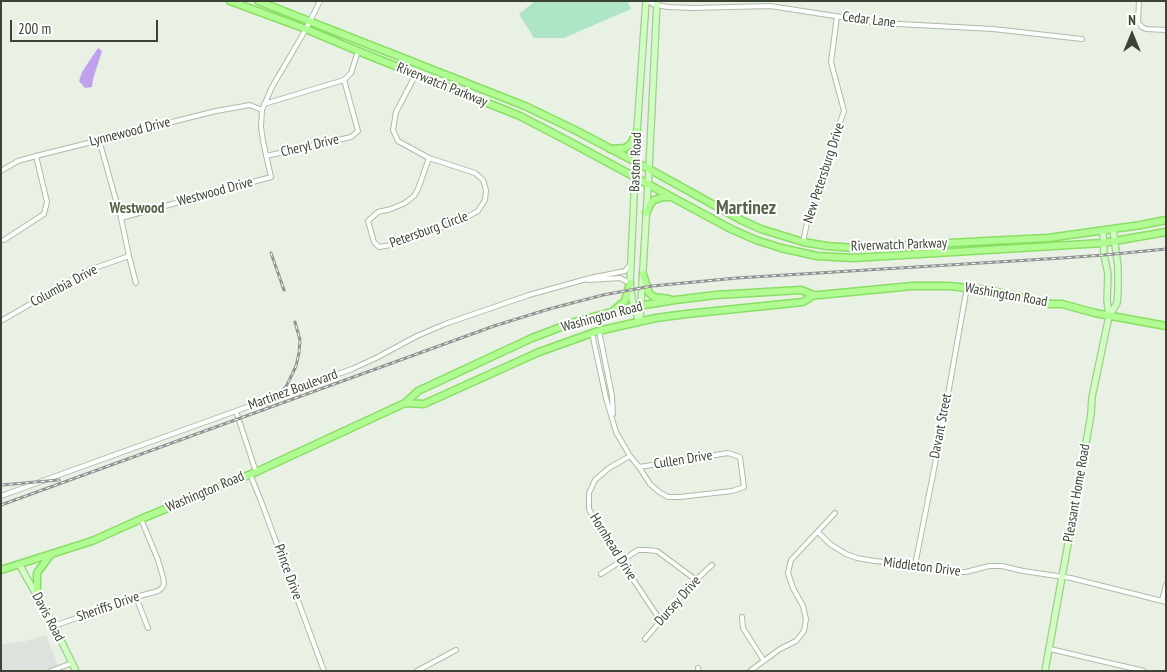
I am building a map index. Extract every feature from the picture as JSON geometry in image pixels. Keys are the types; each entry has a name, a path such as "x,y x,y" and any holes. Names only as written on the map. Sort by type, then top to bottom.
{"main road":[{"name":"Riverwatch Parkway","path":"230,1 306,29 520,116 740,233 772,246 799,253 853,258 1103,242 1166,232"},
{"name":"Riverwatch Parkway","path":"258,1 532,110 636,162 745,222 803,242 837,247 872,247 1048,238 1166,220"},
{"name":"Baston Road","path":"639,322 638,306 632,299 630,283 637,131 647,1"},
{"path":"638,306 643,274 656,3"},
{"path":"609,149 626,147 631,144 637,131"},
{"path":"646,213 651,203 658,198 663,196 673,197"},
{"path":"740,233 745,222"},
{"name":"Pleasant Home Road","path":"1109,316 1118,300 1118,267 1113,229"},
{"name":"Pleasant Home Road","path":"1045,671 1084,459 1092,397 1109,316 1107,300 1108,274 1103,230"},
{"path":"643,274 648,291 652,295 675,300"},
{"path":"610,312 626,301 630,283"},
{"name":"Washington Road","path":"1,570 92,541 253,473 405,403 418,391 532,338 574,322 638,306 716,295 801,290 819,295 912,286 967,287 1050,304 1062,304 1109,316 1166,326"},
{"name":"Washington Road","path":"405,403 424,404 539,352 595,332 686,314 803,302 814,295"},
{"path":"37,596 37,573 51,554"},
{"name":"Davis Road","path":"19,564 54,626 76,671"}],"street":[{"name":"Westwood Drive","path":"121,218 271,177 261,127 262,110 272,87 320,1"},
{"path":"647,1 656,3"},
{"path":"1139,1 1138,22 1142,27 1166,30"},
{"name":"Cedar Lane","path":"656,3 668,7 693,8 770,6 894,24 993,29 1082,39"},
{"name":"New Petersburg Drive","path":"803,242 809,214 844,111 831,62 837,16"},
{"path":"264,104 344,80 351,73 358,51"},
{"name":"Petersburg Circle","path":"416,74 396,112 393,130 398,141 429,158 475,173 483,180 486,190 485,200 478,211 469,216 426,233 391,245 379,247 374,242 368,221 378,212 405,203 414,196 429,158"},
{"name":"Cheryl Drive","path":"266,156 351,137 358,131 344,80"},
{"name":"Lynnewood Drive","path":"1,171 18,161 216,110 250,105 262,110"},
{"path":"99,140 121,218 136,283"},
{"path":"1,240 4,240 44,214 47,202 36,156"},
{"name":"Columbia Drive","path":"1,321 89,270 129,256"},
{"name":"Martinez Boulevard","path":"1,496 365,364 417,336 445,324 529,295 625,271 631,264"},
{"name":"Martinez Boulevard","path":"583,281 620,278 630,283"},
{"name":"Davant Street","path":"915,565 967,287"},
{"path":"595,332 606,398 614,421"},
{"path":"595,332 612,396 616,432 639,467"},
{"name":"Prince Drive","path":"236,411 253,473 324,671"},
{"name":"Cullen Drive","path":"728,453 740,457 744,487 732,491 668,497 650,484 639,467 728,453"},
{"name":"Hornhead Drive","path":"630,456 609,468 595,480 589,493 589,509 660,620"},
{"path":"750,671 796,641 804,631 806,619 803,606 788,573 791,560 835,513"},
{"name":"Sheriffs Drive","path":"54,626 158,591 162,588 164,584 163,576 141,519"},
{"name":"Middleton Drive","path":"818,532 830,544 846,554 875,561 915,565 945,572 966,572 989,566 1002,566 1062,577"},
{"path":"600,574 638,550 657,551 696,580"},
{"name":"Dursey Drive","path":"645,639 712,564"},
{"path":"1062,577 1164,602 1166,586"},
{"path":"136,597 148,628"},
{"path":"742,617 743,628 764,661"},
{"path":"1050,648 1144,671"},
{"path":"417,671 456,650"},
{"path":"51,671 72,663"}],"green space":[{"path":"535,1 627,1 631,9 564,38 534,38 519,14"}],"shaded area":[{"path":"98,48 102,51 92,87 85,88 79,81 82,72"},
{"path":"46,635 60,671 1,671 1,644 26,641"}],"railway":[{"path":"1,505 494,326 603,295 652,286 737,278 1062,258 1166,249"},
{"path":"271,253 284,290"},
{"path":"266,405 278,396 287,385 296,366 300,340 295,322"},
{"path":"1,485 59,480"}],"district":[{"name":"Westwood","path":"137,209"},
{"name":"Martinez","path":"746,209"}]}
